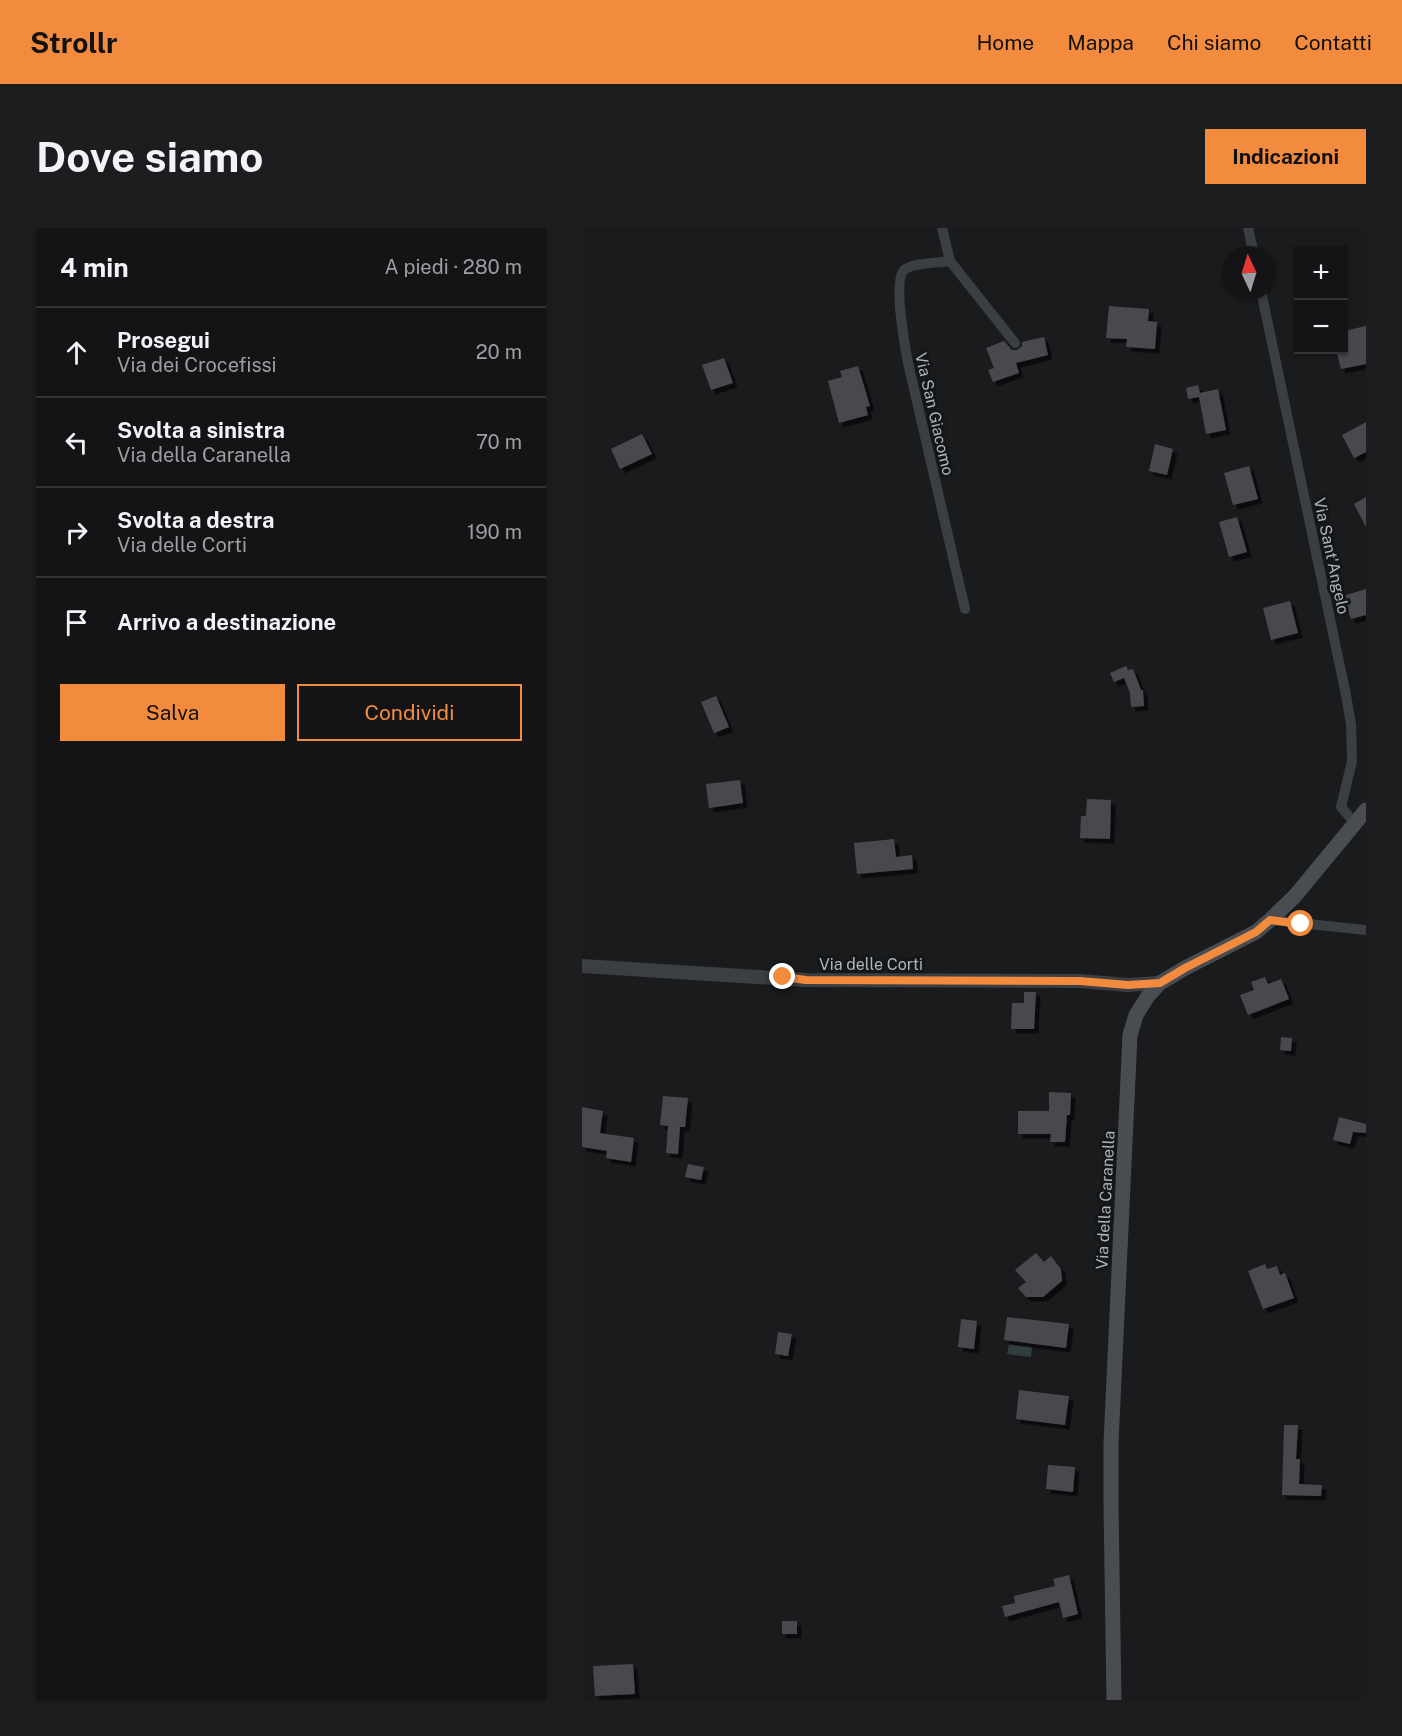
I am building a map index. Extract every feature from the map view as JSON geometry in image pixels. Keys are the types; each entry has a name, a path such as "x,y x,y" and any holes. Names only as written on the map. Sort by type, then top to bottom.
{"main road":[{"name":"Via della Caranella","path":"1114,1700 1111,1462 1130,1035 1136,1015 1160,983 1256,932 1295,896 1366,810"}],"street":[{"path":"942,228 950,261 1015,343"},
{"path":"1248,228 1252,246"},
{"name":"Via San Giacomo","path":"950,261 906,269 901,275 899,286 908,363 965,609"},
{"name":"Via Sant'Angelo","path":"1263,300 1349,708 1352,766 1341,807 1354,822"},
{"path":"1270,920 1366,930"},
{"name":"Via delle Corti","path":"582,966 806,980 1080,981 1128,985 1160,983"}],"shaded area":[{"path":"1009,1344 1032,1347 1031,1357 1007,1354"}],"building":[{"path":"1109,306 1149,309 1148,321 1157,322 1155,349 1126,347 1127,339 1106,338"},
{"path":"1366,326 1366,364 1341,369 1337,354 1348,354 1348,330"},
{"path":"1044,337 1048,355 1016,363 1019,373 993,382 988,370 994,368 986,348 1004,341 1012,350 1017,350 1022,346 1022,342"},
{"path":"724,358 733,383 711,390 702,365"},
{"path":"858,366 870,406 866,407 868,415 839,423 828,381 842,377 840,371"},
{"path":"1198,385 1200,393 1218,389 1226,430 1206,434 1199,397 1188,399 1186,388"},
{"path":"1366,422 1366,452 1354,458 1342,435"},
{"path":"642,434 652,454 620,469 611,449"},
{"path":"1155,444 1173,449 1167,475 1149,471"},
{"path":"1249,466 1258,499 1233,505 1224,473"},
{"path":"1366,497 1366,527 1354,504"},
{"path":"1237,517 1247,552 1229,557 1219,522"},
{"path":"1366,589 1366,615 1351,619 1343,596"},
{"path":"1290,601 1298,633 1271,640 1263,608"},
{"path":"1126,666 1128,670 1133,669 1141,690 1143,690 1144,706 1131,707 1130,693 1124,678 1114,682 1110,673"},
{"path":"716,696 729,727 714,733 701,702"},
{"path":"740,780 743,803 709,808 706,784"},
{"path":"1087,799 1111,800 1110,839 1080,838 1081,816 1086,816"},
{"path":"894,839 896,857 912,855 913,869 857,874 854,843"},
{"path":"1265,977 1268,984 1281,979 1289,999 1248,1015 1240,995 1254,990 1251,982"},
{"path":"1024,992 1036,992 1034,1029 1011,1029 1012,1003 1024,1003"},
{"path":"1281,1037 1292,1038 1291,1051 1280,1050"},
{"path":"1049,1092 1071,1093 1065,1142 1050,1142 1051,1134 1018,1134 1018,1111 1049,1111"},
{"path":"663,1096 688,1098 685,1127 680,1127 678,1154 666,1153 668,1126 660,1125"},
{"path":"582,1107 603,1111 600,1133 634,1138 631,1162 606,1158 607,1151 582,1147"},
{"path":"1339,1117 1366,1124 1366,1133 1353,1132 1350,1144 1333,1140"},
{"path":"688,1164 704,1167 701,1180 685,1177"},
{"path":"1036,1253 1044,1262 1051,1256 1061,1269 1062,1281 1043,1297 1026,1297 1018,1288 1026,1282 1015,1270"},
{"path":"1265,1264 1267,1269 1277,1266 1280,1275 1285,1273 1294,1298 1263,1309 1248,1271"},
{"path":"1007,1317 1069,1324 1066,1348 1004,1340"},
{"path":"961,1319 977,1321 974,1349 958,1347"},
{"path":"778,1332 792,1334 788,1356 775,1354"},
{"path":"1019,1390 1069,1396 1065,1425 1016,1419"},
{"path":"1284,1425 1298,1425 1296,1459 1300,1459 1299,1484 1322,1485 1321,1496 1282,1495"},
{"path":"1048,1465 1075,1467 1073,1492 1046,1489"},
{"path":"1069,1575 1078,1614 1063,1618 1059,1602 1005,1617 1002,1606 1015,1603 1014,1596 1055,1586 1053,1579"},
{"path":"782,1621 797,1621 797,1634 782,1634"},
{"path":"633,1664 635,1694 595,1696 593,1666"}],"route":[{"path":"783,977 806,980 1096,981 1128,985 1160,983 1256,932 1270,920 1301,924"}]}
